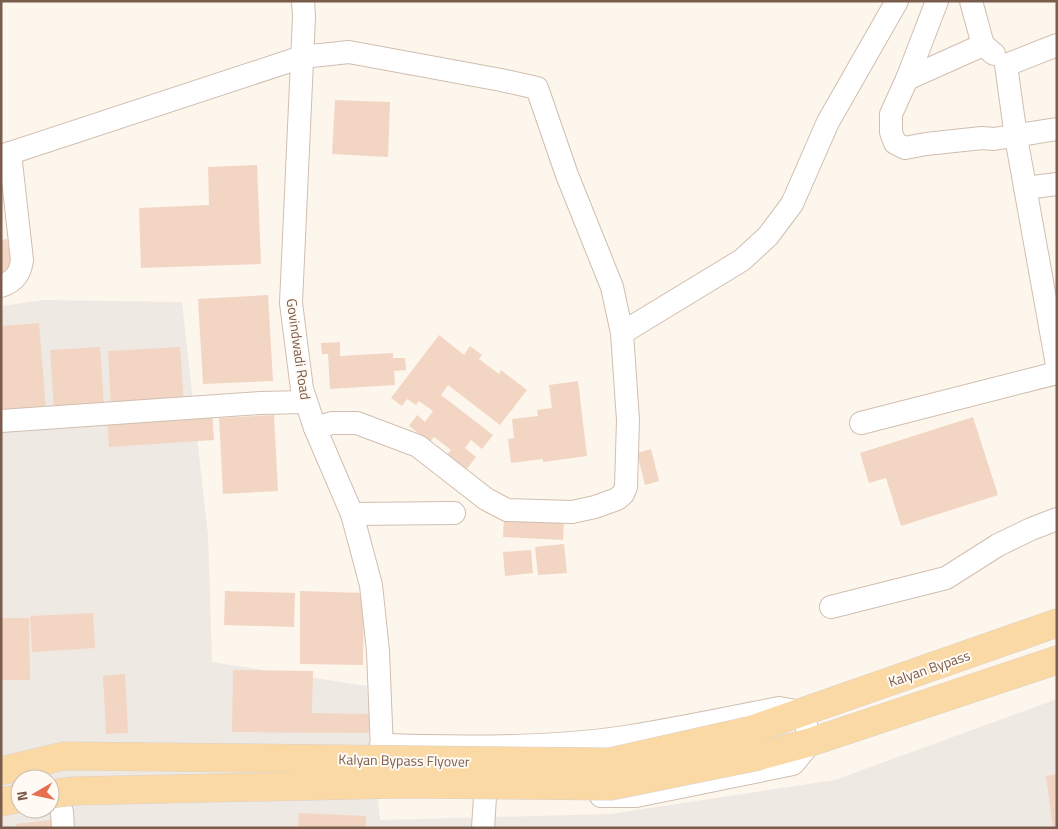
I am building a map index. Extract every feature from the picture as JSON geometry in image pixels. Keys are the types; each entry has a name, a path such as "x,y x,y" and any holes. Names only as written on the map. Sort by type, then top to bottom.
{"main road":[{"name":"Kalyan Bypass","path":"802,712 1057,623"},
{"path":"811,742 1057,660"},
{"name":"Kalyan Bypass Flyover","path":"1,771 64,756 610,762 748,730 802,712"},
{"name":"Kalyan Bypass Flyover","path":"60,808 74,791 392,784 611,786 759,756 811,742"}],"street":[{"name":"Govindwadi Road","path":"302,1 304,17 290,303 302,389 315,428 352,514 371,585 378,651 384,796 485,798"},
{"path":"622,333 742,260 768,236 792,204 828,122 897,1"},
{"path":"937,1 908,79 891,114 891,132 896,143 905,148 982,138 994,140 1057,129"},
{"path":"971,1 983,45 1006,65 1025,188 1048,264 1057,365"},
{"path":"908,79 983,45"},
{"path":"1006,65 1057,45"},
{"path":"1,286 12,282 20,272 22,260 9,210 6,154 302,57 349,52 537,88 567,176 612,287 622,333 628,420 626,487 623,494 616,499 595,507 572,512 507,510 486,499 418,446 357,423 332,423 315,428"},
{"path":"1025,188 1057,184"},
{"path":"861,424 1057,373"},
{"path":"1,422 260,403 306,402"},
{"path":"352,514 454,513"},
{"path":"831,607 946,578 998,545 1057,519"},
{"path":"382,745 454,747 544,745 624,737 779,708 802,712 811,742 793,764 636,796 485,798 483,828"}],"shaded area":[{"path":"44,300 182,302 208,535 212,662 367,686 380,820 610,814 835,780 1057,699 1057,828 1,828 1,306"}],"building":[{"path":"335,100 390,102 388,157 332,154"},
{"path":"257,165 261,264 141,268 139,208 209,205 208,167"},
{"path":"7,239 14,270 1,273 1,240"},
{"path":"268,295 273,381 203,384 198,299"},
{"path":"39,323 46,409 1,412 1,326"},
{"path":"439,335 464,355 470,346 482,355 479,359 499,374 501,370 527,390 500,425 448,385 441,395 493,435 482,449 471,440 465,448 476,457 466,470 447,455 451,450 434,437 430,442 409,426 417,415 425,422 433,411 419,401 416,405 407,399 402,406 391,398"},
{"path":"340,342 340,356 393,353 393,358 405,358 406,370 394,371 395,385 330,389 328,354 322,354 321,343"},
{"path":"100,347 104,407 54,410 50,350"},
{"path":"180,347 184,406 111,410 108,351"},
{"path":"578,381 587,456 543,462 543,459 511,463 508,439 514,438 512,419 538,416 537,410 552,408 549,385"},
{"path":"212,410 214,440 109,447 107,418"},
{"path":"274,415 278,491 223,494 219,418"},
{"path":"973,417 998,495 901,526 886,478 869,483 860,453"},
{"path":"651,449 659,481 645,485 637,453"},
{"path":"504,517 564,520 563,540 503,537"},
{"path":"564,544 567,573 538,575 535,547"},
{"path":"531,550 533,573 505,576 503,552"},
{"path":"225,591 295,593 294,627 224,625"},
{"path":"300,591 364,593 363,665 300,664"},
{"path":"93,613 95,648 32,652 30,616"},
{"path":"1,618 29,618 30,680 1,680"},
{"path":"233,670 313,671 312,713 369,714 369,733 232,732"},
{"path":"125,674 128,733 106,734 103,676"},
{"path":"1057,774 1057,828 1053,828 1046,776"},
{"path":"299,813 366,816 366,828 298,828"},
{"path":"59,819 60,828 17,828 16,824"}]}
